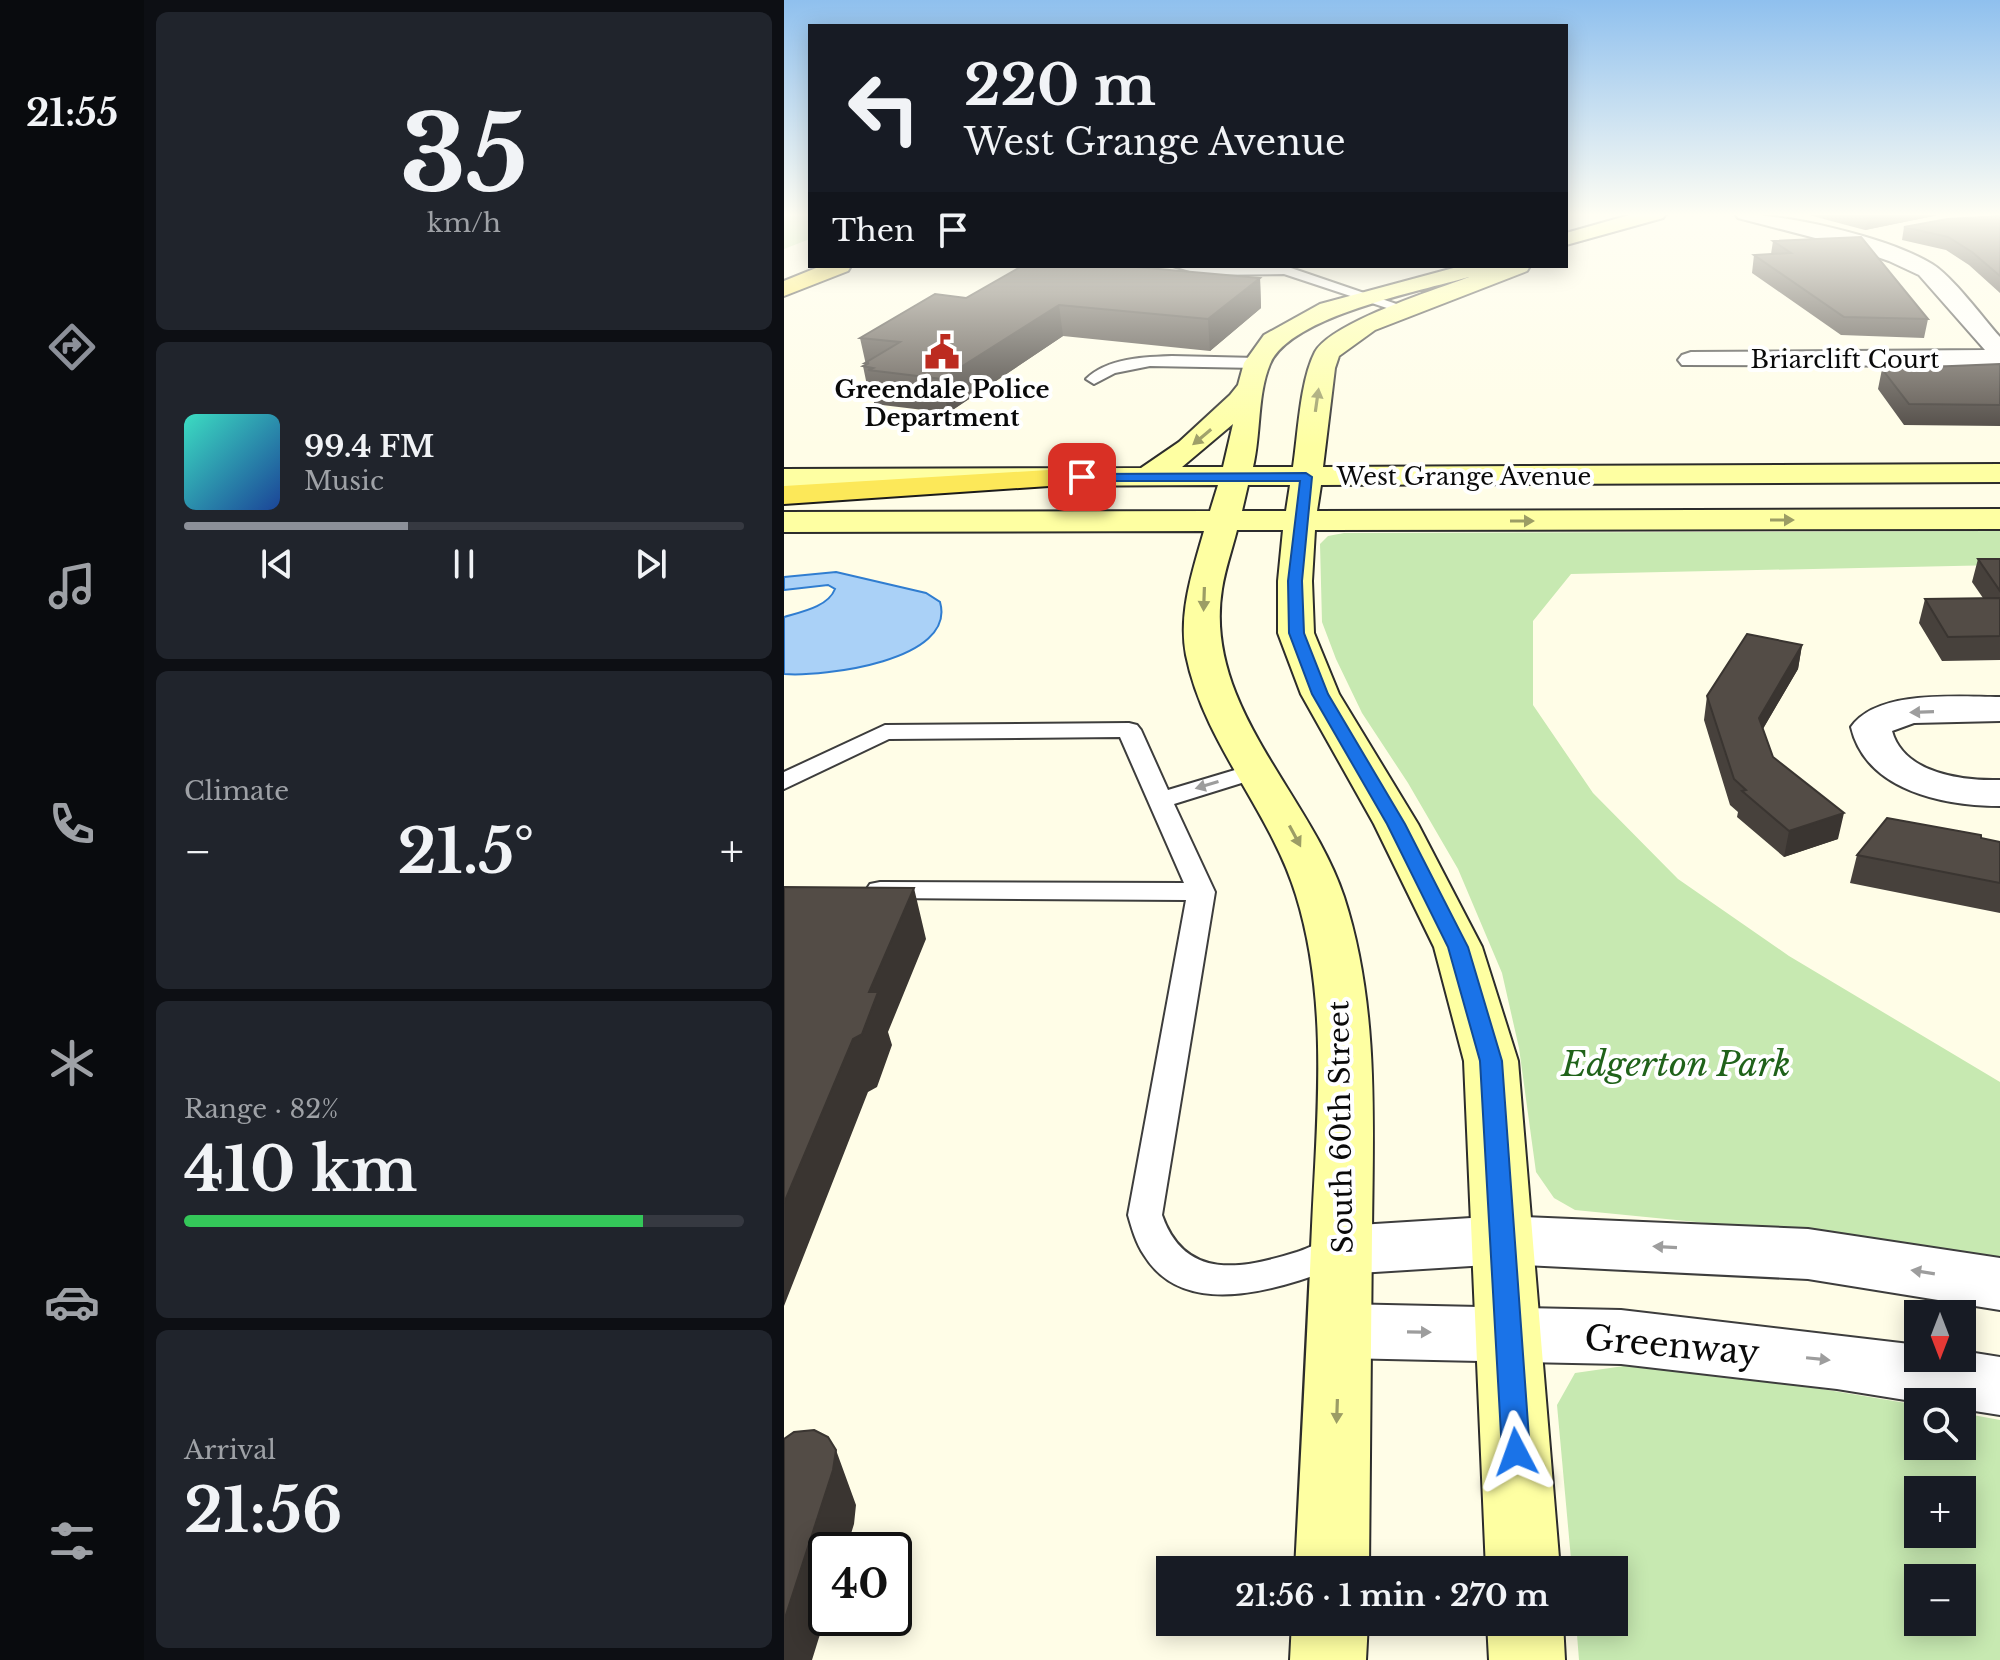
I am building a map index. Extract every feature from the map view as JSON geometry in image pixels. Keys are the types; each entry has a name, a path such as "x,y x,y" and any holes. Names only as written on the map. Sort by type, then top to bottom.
{"main road":[{"path":"784,495 1082,477"}],"street":[{"path":"1146,477 1178,458 1227,416 1273,340 1328,309 1388,291"},
{"path":"1454,291 1366,325 1328,352 1322,368 1303,500 1295,581 1296,633 1320,694 1396,824 1458,947 1491,1061 1522,1556"},
{"path":"1946,291 2000,352"},
{"name":"Briarclift Court","path":"1691,360 2000,358"},
{"name":"South 60th Street","path":"1254,375 1245,441 1204,591 1204,653 1229,727 1298,840 1320,896 1337,964 1346,1080 1333,1556"},
{"path":"784,510 1022,501 1512,499 1913,474 2000,473"},
{"name":"West Grange Avenue","path":"784,478 1146,477 1228,500"},
{"name":"West Grange Avenue","path":"784,522 1228,500 2000,519"},
{"path":"2000,709 1906,712 1882,717 1871,727 1878,749 1913,776 1944,787 2000,793"},
{"path":"1343,1250 1503,1240 1808,1254 2000,1284"},
{"name":"Greenway","path":"1341,1331 1621,1337 1837,1361 2000,1386"},
{"path":"1328,1660 1329,1636"},
{"path":"1526,1636 1527,1660"}],"lane":[{"path":"1355,291 1407,310"},
{"path":"1094,379 1106,370 1127,364 1254,375"},
{"path":"784,782 885,732 1129,730 1201,892 1145,1215 1158,1249 1182,1271 1223,1281 1289,1271 1343,1250"},
{"path":"1160,800 1255,771"},
{"path":"861,890 1201,892"}],"green space":[{"name":"Edgerton Park","path":"2000,531 2000,565 1571,574 1533,621 1533,705 1593,793 1678,879 1789,956 2000,1082 2000,1263 1900,1242 1575,1210 1554,1198 1536,1172 1519,1048 1502,973 1458,869 1408,783 1362,713 1336,659 1322,622 1320,544 1328,536 1344,533"},
{"path":"1624,1366 1767,1380 1904,1403 1904,1460 1976,1460 1976,1416 2000,1420 2000,1660 1579,1660 1577,1636 1628,1636 1628,1556 1571,1556 1557,1405 1575,1373"}],"water":[{"path":"836,572 926,593 940,602 940,622 928,639 908,652 883,661 827,672 784,674 784,617 820,604 835,589 828,585 784,590 784,577"}],"building":[{"path":"977,291 1243,291 1208,319 1059,305 942,379 868,370 873,368 863,366 900,342 860,338 935,294 966,298"},
{"path":"1807,291 1906,291 1928,319 1844,317"},
{"path":"2000,364 2000,405 1909,404 1882,369"},
{"path":"1978,559 2000,559 2000,591"},
{"path":"2000,598 2000,636 1948,637 1925,599"},
{"path":"1747,634 1802,645 1759,718 1773,757 1844,813 1789,831 1742,791 1746,790 1734,779 1707,696"},
{"path":"1887,818 1981,835 1981,838 2000,842 2000,883 1857,855"},
{"path":"784,887 914,888 869,992 878,992 862,1034 853,1039 784,1203"},
{"path":"814,1430 828,1437 836,1450 833,1470 813,1532 808,1532 808,1547 784,1621 784,1439 794,1432"}],"place":[{"name":"Greendale Police Department","path":"942,352"}],"route":[{"path":"1082,477 1306,477 1295,581 1296,633 1320,694 1396,824 1458,947 1491,1061 1516,1452"}]}
